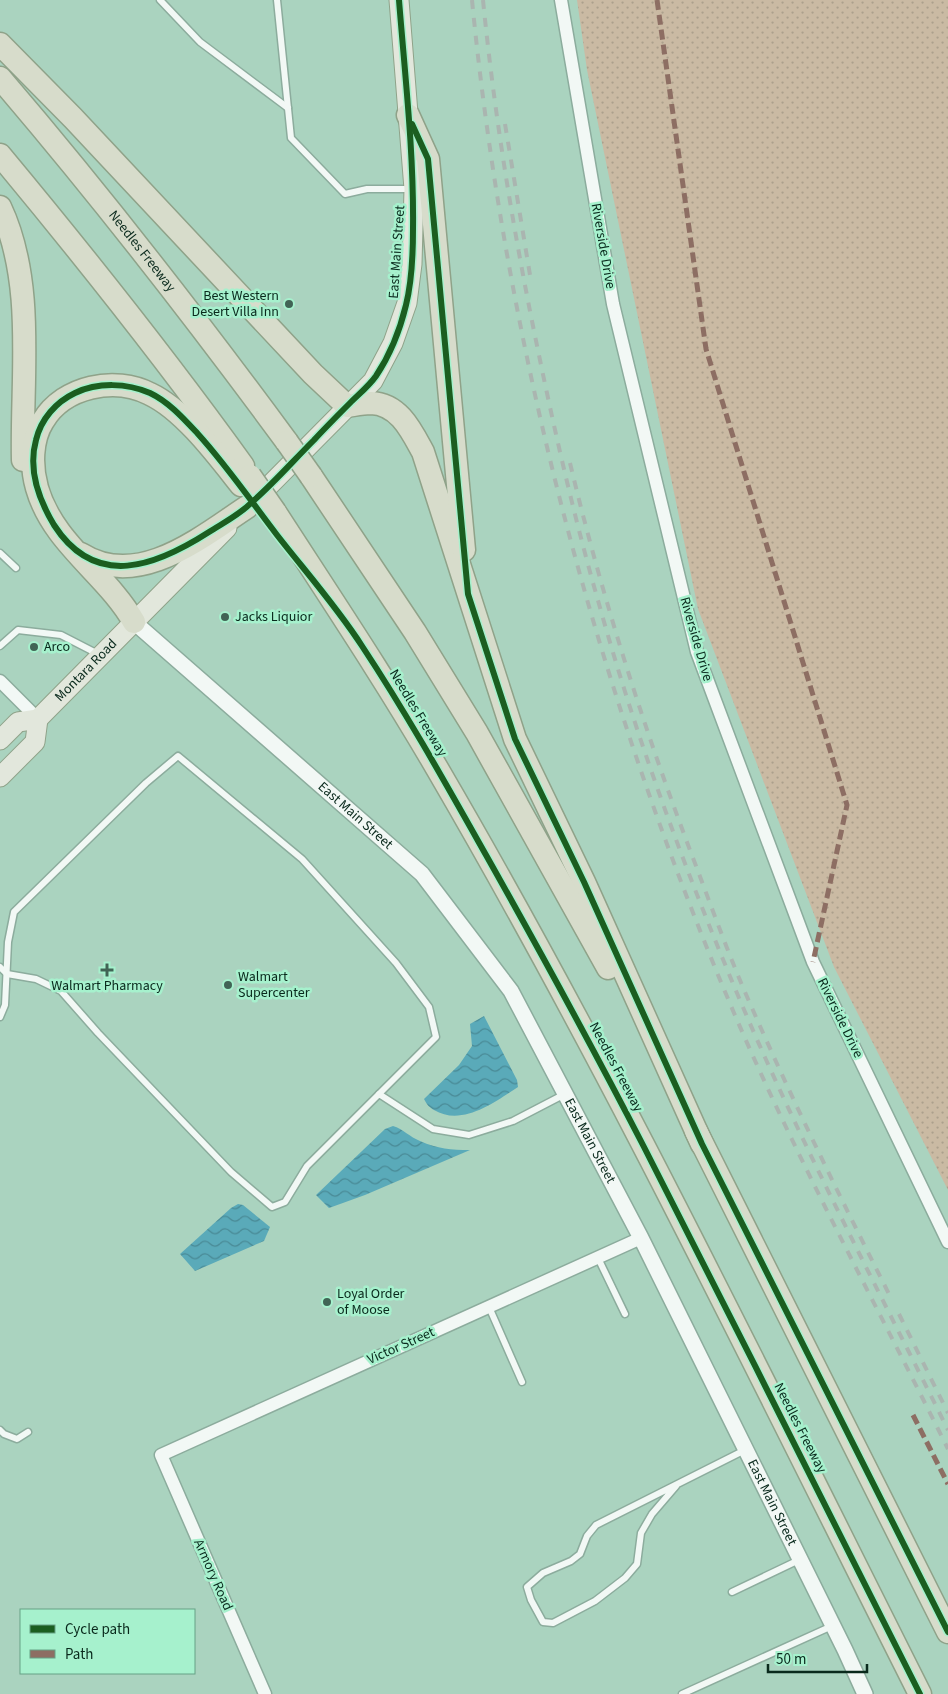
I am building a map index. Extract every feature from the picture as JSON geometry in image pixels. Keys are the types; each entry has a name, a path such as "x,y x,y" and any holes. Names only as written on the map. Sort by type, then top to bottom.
{"highway":[{"path":"0,44 73,118 313,374 347,406 371,403 389,408 407,422 423,452 515,739 584,882 702,1144"},
{"name":"Needles Freeway","path":"0,78 156,267 287,442 415,632 477,732 588,932 702,1144 948,1632"},
{"path":"408,115 428,159 468,594"},
{"name":"Needles Freeway","path":"0,155 112,292 205,413 245,480 360,642 441,776 603,1068 920,1694"},
{"path":"0,206 17,255 22,292 24,332 24,476 30,502 42,527 58,548 118,613 134,622"},
{"path":"134,622 124,604 72,548 58,531 45,510 37,487 33,464 34,443 42,422 56,405 74,393 96,386 118,385 150,393 169,406 189,424 245,480"},
{"path":"72,548 87,558 103,564 119,567 143,564 184,548 247,508"}],"main road":[{"name":"East Main Street","path":"134,622 373,381 393,343 407,303 412,264 414,189 399,0"},
{"name":"Montara Road","path":"38,719 134,622"},
{"path":"0,740 18,722 38,719 35,742 0,777"}],"street":[{"name":"Riverside Drive","path":"561,0 613,304 697,652 812,962 948,1242"},
{"name":"East Main Street","path":"134,622 422,874 512,991 641,1238 865,1694"},
{"path":"0,682 38,719"},
{"name":"Victor Street","path":"161,1455 641,1238"},
{"name":"Armory Road","path":"161,1455 261,1693"}],"lane":[{"path":"160,0 200,42 288,108"},
{"path":"277,0 291,138 345,194 367,189 414,189"},
{"path":"0,552 16,568"},
{"path":"0,646 18,630 61,635 101,655"},
{"path":"0,967 7,974 36,979 61,991 98,1033 224,1166 272,1207 285,1202 307,1166 436,1037 429,1007 396,963 302,859 178,756 146,783 14,912 8,942 7,974 5,1005 0,1017"},
{"path":"0,980 7,974"},
{"path":"380,1094 433,1129 469,1136 514,1121 565,1093"},
{"path":"598,1258 624,1314"},
{"path":"489,1307 522,1382"},
{"path":"0,1430 4,1434 17,1439 28,1432"},
{"path":"676,1486 652,1514 641,1533 637,1564 625,1578 595,1602 553,1624 543,1622 531,1600 527,1586 543,1573 571,1561 580,1554 587,1536 596,1525 746,1450"},
{"path":"732,1592 800,1560"},
{"path":"682,1694 833,1626"}],"shaded area":[{"path":"577,0 948,0 948,1190 834,967 698,609 587,70"}],"water":[{"path":"484,1016 517,1080 518,1087 489,1105 467,1114 445,1115 434,1110 428,1106 424,1099 459,1065 472,1046 470,1024"},
{"path":"393,1126 433,1146 470,1150 365,1195 329,1208 316,1195 385,1129"},
{"path":"238,1204 243,1205 270,1227 264,1241 195,1271 180,1254 231,1208"}],"railway":[{"path":"472,0 487,130 508,260 534,389 564,517 600,643 640,768 685,892 759,1069 784,1124 948,1449"},
{"path":"483,0 493,91 507,181 522,271 540,360 582,544 646,757 722,956 766,1059 842,1219 948,1430"},
{"path":"505,124 530,275"},
{"path":"570,463 610,613 641,712 721,933 744,990 785,1081 890,1296"},
{"path":"899,1314 948,1413"}],"marked path":[{"path":"657,0 706,349 847,805 813,962"},
{"path":"913,1415 948,1484"}],"cycle path":[{"path":"399,0 411,143 413,200 411,277 401,324 390,351 376,376 367,387 332,421 275,480 259,496 251,503 231,519 189,544 148,562 127,566 108,565 88,558 71,545 54,525 36,484 33,462 38,432 50,412 62,401 84,389 112,385 132,387 150,393 176,411 209,446 239,484 248,497 258,509 277,535 342,617 395,697 426,749 586,1036 679,1215 920,1694"},
{"path":"412,124 428,159 468,594 515,739 584,882 702,1144 948,1632"}],"place":[{"name":"Best Western Desert Villa Inn","path":"289,304"},
{"name":"Jacks Liquior","path":"225,617"},
{"name":"Arco","path":"34,647"},
{"name":"Walmart Pharmacy","path":"107,970"},
{"name":"Walmart Supercenter","path":"228,985"},
{"name":"Loyal Order of Moose","path":"327,1302"}]}
